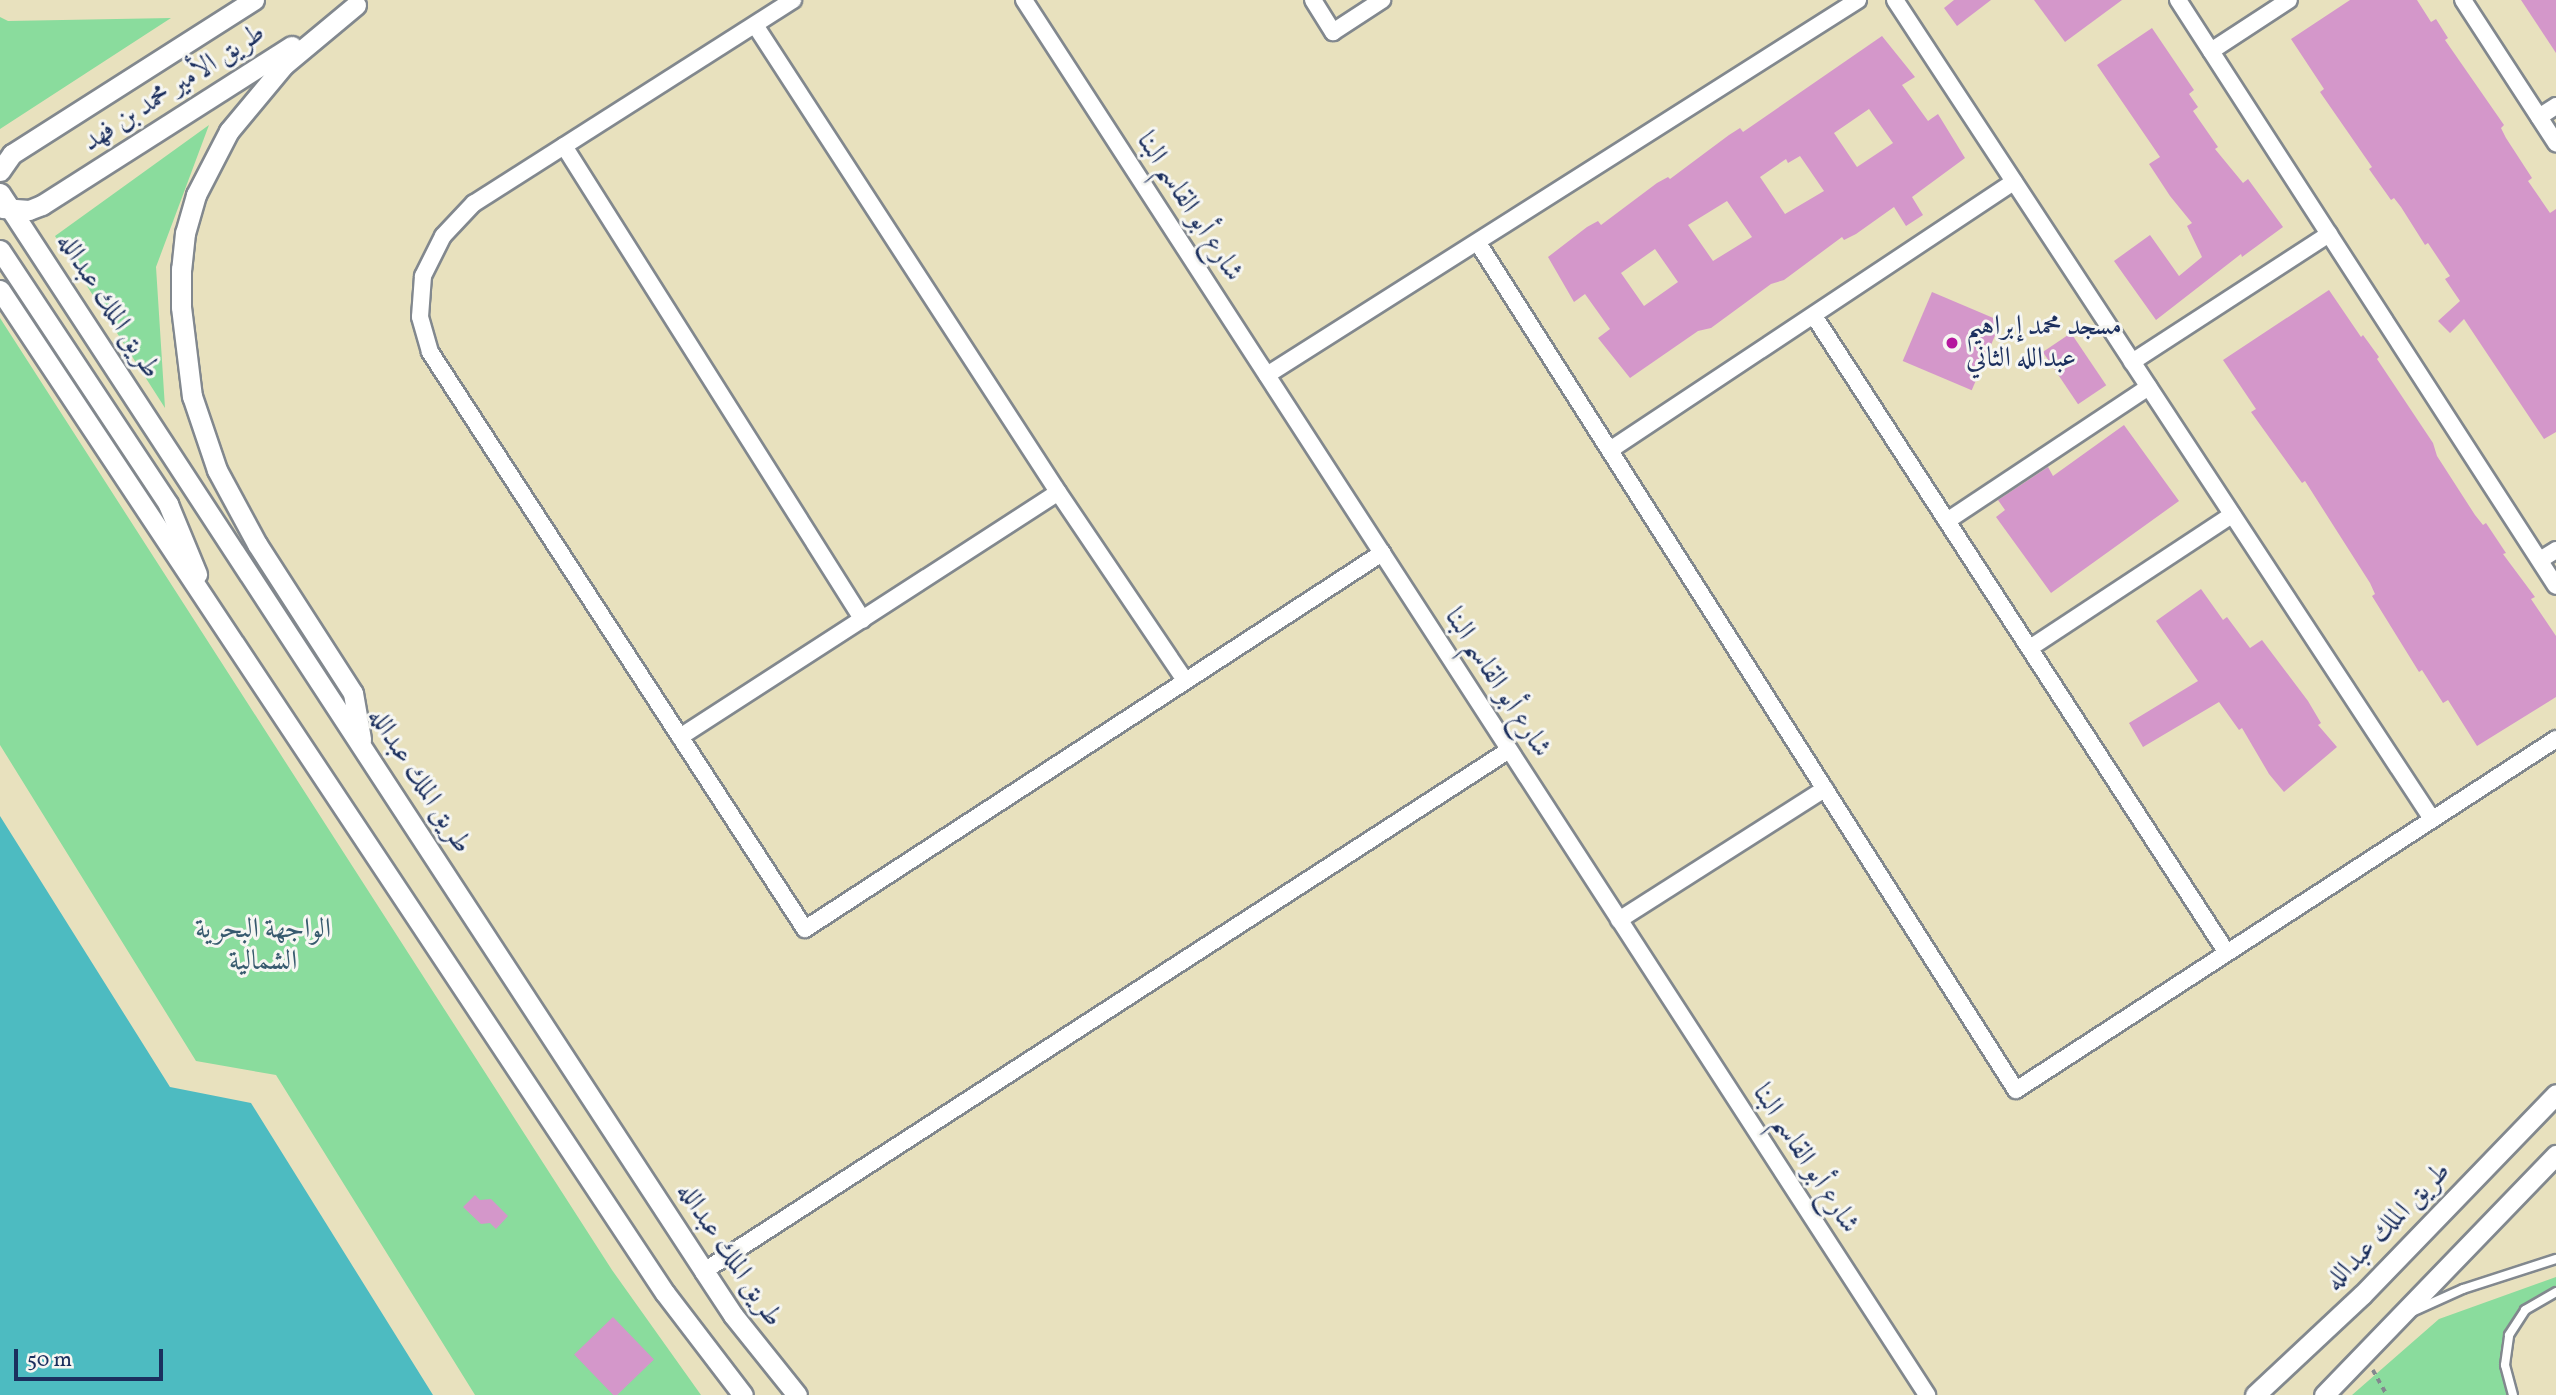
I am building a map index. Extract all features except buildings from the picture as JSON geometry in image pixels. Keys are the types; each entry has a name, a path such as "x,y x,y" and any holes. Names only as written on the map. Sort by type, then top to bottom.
{"street":[{"name":"طريق الأمير محمد بن فهد","path":"0,172 12,154 254,0"},
{"path":"793,0 474,203 443,236 423,276 420,317 430,352 805,929 1184,679 1382,553"},
{"name":"شارع أبو القاسم البنا","path":"1024,0 1927,1395"},
{"path":"1313,0 1333,32 1382,0"},
{"path":"1267,376 1858,0"},
{"path":"1895,0 2432,820"},
{"path":"2178,0 2556,586"},
{"path":"2211,51 2289,0"},
{"path":"2463,0 2556,144"},
{"name":"طريق الأمير محمد بن فهد","path":"6,209 42,205 360,2"},
{"path":"360,2 284,65 229,131 196,195 185,233 181,282 192,396 217,470 257,544 354,693 361,744"},
{"path":"755,24 1058,492 1184,679"},
{"path":"2539,117 2556,106"},
{"path":"564,146 863,620"},
{"path":"1610,450 2014,182"},
{"name":"طريق الملك عبدالله","path":"0,192 6,209 361,744 733,1315 797,1395"},
{"path":"2132,362 2329,234"},
{"path":"1478,243 2016,1090 2556,739"},
{"path":"0,250 168,504 213,614"},
{"path":"0,290 665,1293 743,1395"},
{"path":"1814,316 2227,953"},
{"path":"1947,521 2149,387"},
{"path":"680,737 1058,492"},
{"path":"2030,648 2232,515"},
{"path":"2540,560 2556,550"},
{"path":"704,1271 1509,750"},
{"path":"1619,920 1825,789"},
{"name":"طريق الملك عبدالله","path":"2255,1395 2362,1295 2556,1094"},
{"path":"2324,1395 2556,1155"}],"lane":[{"path":"2545,1262 2556,1252"},
{"path":"2401,1317 2463,1289 2556,1259"},
{"path":"2513,1395 2505,1365 2509,1335 2525,1310 2537,1300 2556,1292"}],"path":[{"path":"2364,1355 2387,1395"}],"green space":[{"path":"0,17 8,21 171,18 0,129"},
{"path":"209,125 156,267 165,408 55,236"},
{"name":"الواجهة البحرية الشمالية","path":"0,318 612,1270 701,1395 475,1395 276,1075 196,1061 0,745"},
{"path":"2556,1277 2556,1292 2525,1310 2505,1350 2513,1395 2352,1395 2439,1319"}],"water":[{"path":"0,816 170,1087 251,1103 433,1395 0,1395"}],"place":[{"name":"مسجد محمد إبراهيم عبدالله الثاني","path":"1952,343"}]}
